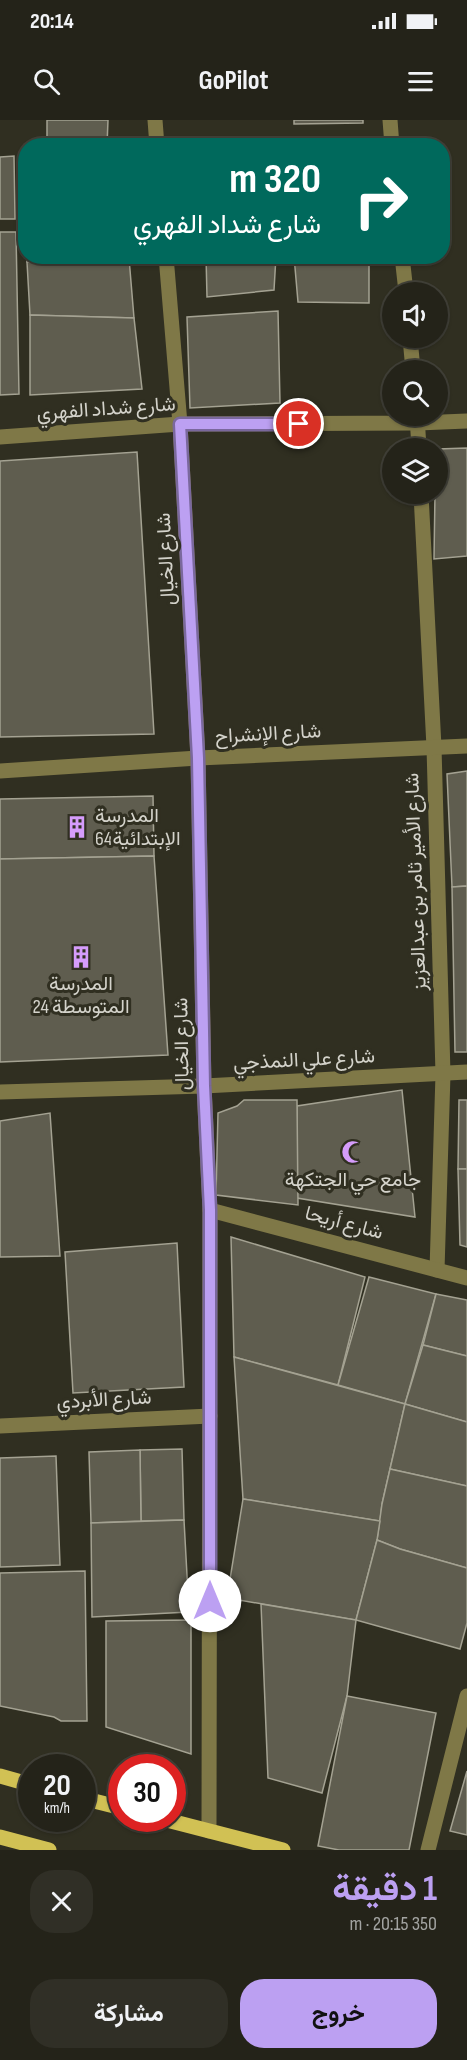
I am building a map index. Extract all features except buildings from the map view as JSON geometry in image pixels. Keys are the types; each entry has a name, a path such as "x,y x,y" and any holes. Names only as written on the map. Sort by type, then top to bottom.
{"main road":[{"path":"0,1776 18,1781"},
{"path":"186,1825 283,1850"},
{"path":"0,1837 49,1850"}],"street":[{"path":"154,120 156,138"},
{"path":"390,120 391,138"},
{"name":"شارع الخيال","path":"167,264 180,424 198,758 204,1086 210,1210 209,1831"},
{"path":"403,264 405,282"},
{"name":"شارع شداد الفهري","path":"0,437 180,424 382,420"},
{"name":"شارع شداد الفهري","path":"448,420 467,421"},
{"name":"شارع الأمير ثامر بن عبدالعزيز","path":"422,504 434,747 443,1074 437,1270"},
{"name":"شارع الإنشراح","path":"0,771 198,758 467,746"},
{"name":"شارع علي النمذجي","path":"0,1092 204,1086 467,1072"},
{"name":"شارع أريحا","path":"210,1210 467,1278"},
{"name":"شارع الأبردي","path":"0,1426 210,1416"},
{"path":"428,1850 467,1696"}],"place":[{"name":"المدرسة الإبتدائية64","path":"77,827"},
{"name":"المدرسة المتوسطة 24","path":"81,957"},
{"name":"جامع حي الجتكهة","path":"353,1152"}],"route":[{"path":"210,1601 210,1210 204,1086 198,758 180,424 299,424"}]}
